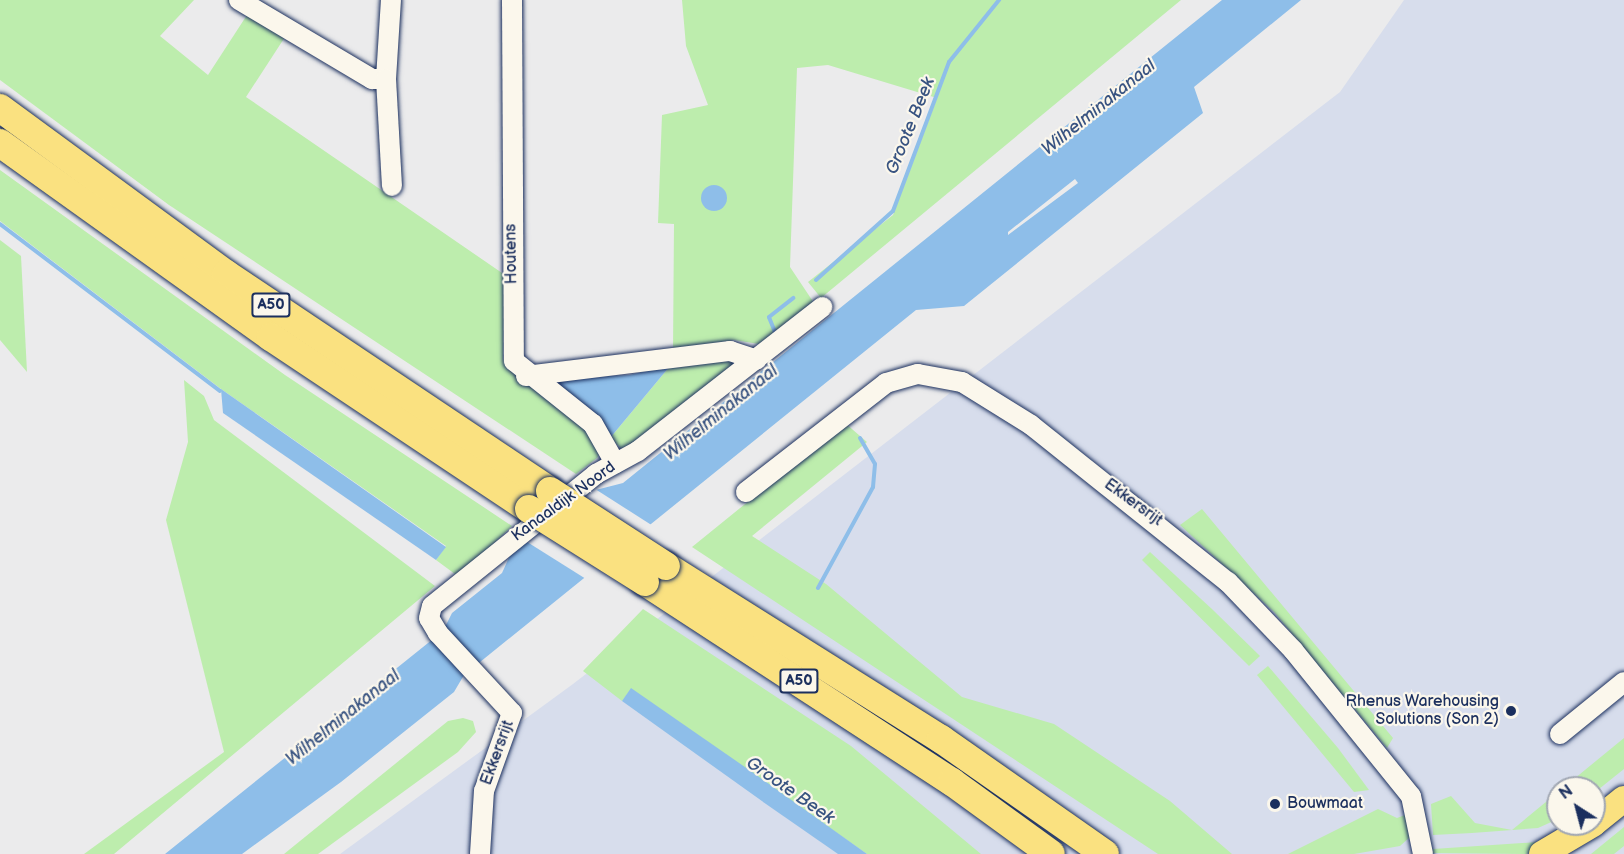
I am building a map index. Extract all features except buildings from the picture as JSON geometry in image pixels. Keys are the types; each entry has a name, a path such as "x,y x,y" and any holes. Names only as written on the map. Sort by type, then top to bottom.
{"highway":[{"name":"A50","path":"0,108 539,500"},
{"name":"A50","path":"0,143 271,337 539,500 655,574 1051,854"},
{"name":"A50","path":"655,574 931,733 1105,854"},
{"name":"A50","path":"952,782 1017,854"}],"main road":[{"path":"1606,814 1624,799"},
{"path":"1542,854 1573,836"},
{"path":"1564,854 1581,836"}],"street":[{"path":"239,0 372,79 386,80"},
{"path":"391,0 386,80 392,186"},
{"name":"Houtens","path":"512,0 513,354 526,376 593,424 615,463"},
{"name":"Kanaaldijk Noord","path":"468,671 429,618 432,606 615,463 757,360 822,307"},
{"path":"526,376 730,351 757,360"},
{"name":"Ekkersrijt","path":"746,492 886,383 918,374 962,382 1031,425 1164,526 1228,582 1293,650 1412,796 1423,854"},
{"name":"Ekkersrijt","path":"468,671 512,713 483,790 480,854"},
{"path":"1560,734 1624,682"}],"shaded area":[{"path":"1404,0 1624,0 1624,854 340,854 573,684 1340,92"}],"green space":[{"path":"0,0 194,0 160,36 208,75 247,15 285,37 246,97 505,275 503,359 591,429 602,450 597,458 576,474 169,205 0,80"},
{"path":"682,0 1181,0 821,298 808,282 893,215 937,98 828,65 797,68 790,267 814,303 759,344 734,340 673,351 674,224 658,223 662,115 708,105 686,46"},
{"path":"0,170 285,375 512,526 459,577 436,560 446,546 221,389 0,221"},
{"path":"0,240 21,256 27,372 0,340"},
{"path":"745,359 623,450 610,438 670,366"},
{"path":"184,380 204,396 214,420 435,586 114,854 84,854 224,752 166,520 188,442"},
{"path":"845,423 867,442 752,536 826,584 962,697 1054,724 1170,801 1232,854 1158,854 692,547"},
{"path":"1202,509 1393,738 1387,748 1274,612 1180,525"},
{"path":"1150,552 1260,656 1249,666 1142,560"},
{"path":"643,609 851,746 981,854 867,854 631,689 622,701 583,671"},
{"path":"1268,666 1338,748 1369,790 1354,792 1257,675"},
{"path":"463,718 473,721 476,732 458,752 318,854 284,854 448,721"},
{"path":"1624,738 1624,769 1606,783 1606,776 1578,776"},
{"path":"1451,796 1475,823 1512,830 1433,835 1431,804"},
{"path":"1546,802 1546,824 1538,828 1512,830"},
{"path":"1378,809 1397,818 1405,815 1410,837 1400,846 1354,854 1288,854"},
{"path":"1624,827 1624,846 1614,854 1591,854"},
{"path":"1538,842 1542,848 1526,854 1433,853 1433,849"}],"water":[{"name":"Wilhelminakanaal","path":"1222,0 1301,0 1194,87 1203,113 964,306 916,310 464,675 454,692 341,782 242,854 165,854 443,631 452,613 502,573 511,553 588,492 623,483","holes":["1075,179 1078,183 1008,235 1008,232"]},
{"path":"714,185 723,189 727,198 723,207 714,211 705,207 701,198 705,189"},
{"path":"670,366 610,438 548,379 629,375"},
{"path":"221,389 446,547 436,560 223,413"},
{"path":"631,688 867,854 838,854 766,804 622,701"}],"pier":[{"path":"592,487 653,526 586,579 524,540"}],"waterway":[{"name":"Groote Beek","path":"816,280 893,211 949,62 999,0"},
{"path":"0,224 220,391"},
{"name":"Groote Beek","path":"775,332 769,317 793,298"},
{"name":"Groote Beek","path":"818,588 873,487 875,464 860,438"}],"place":[{"name":"Rhenus Warehousing Solutions (Son 2)","path":"1511,711"},
{"name":"Bouwmaat","path":"1275,804"}]}
